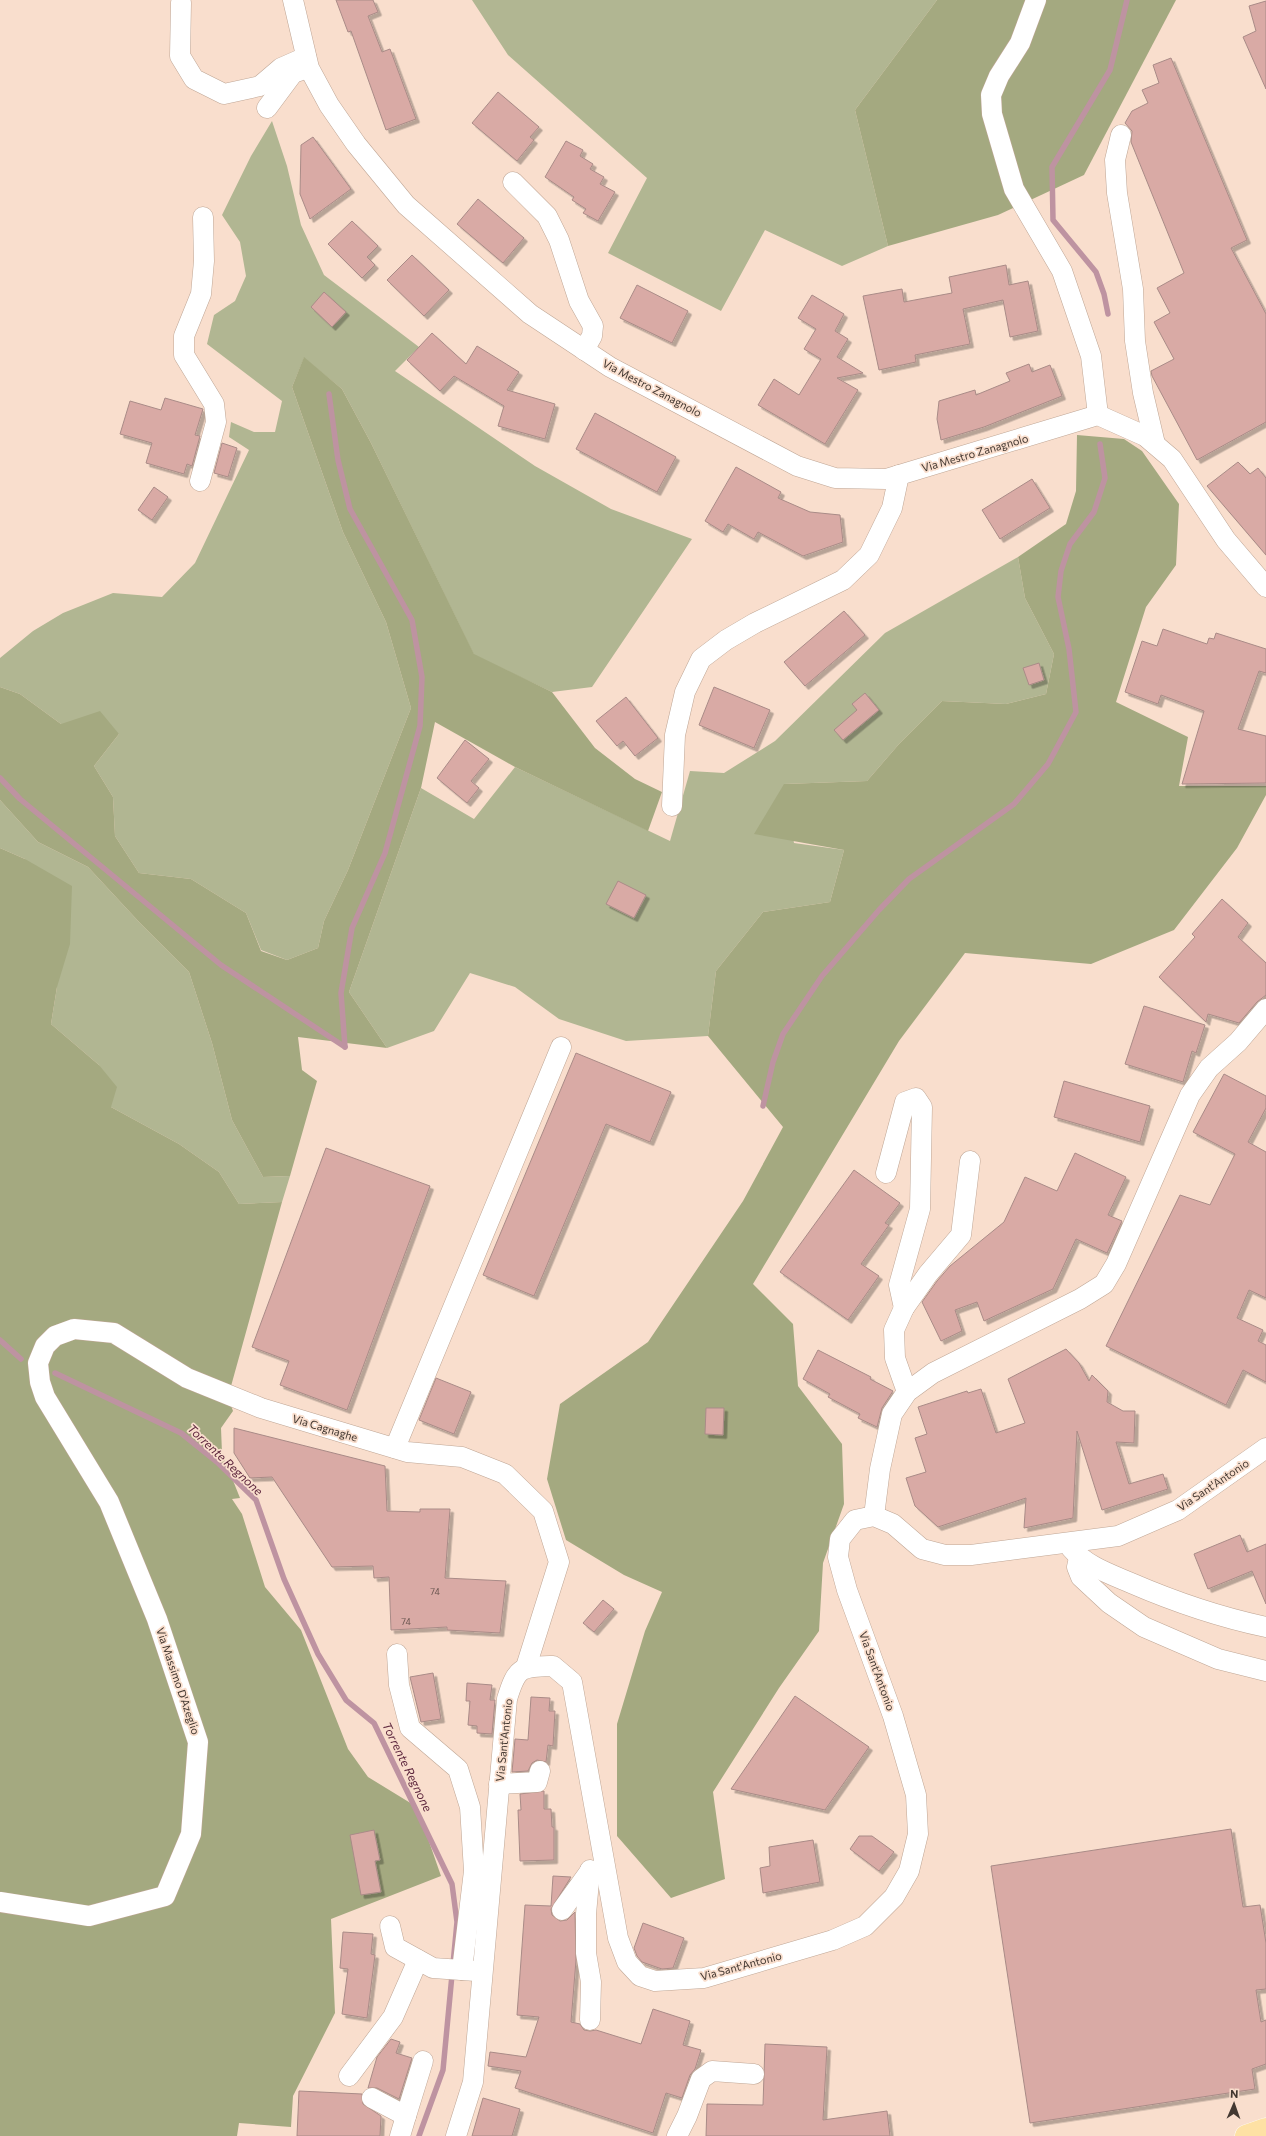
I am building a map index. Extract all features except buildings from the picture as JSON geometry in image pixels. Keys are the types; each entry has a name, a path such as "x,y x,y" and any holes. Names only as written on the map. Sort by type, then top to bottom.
{"main road":[{"path":"1246,2136 1266,2129"}],"street":[{"path":"293,0 307,62"},
{"path":"1036,0 1020,43 999,76 991,95 992,114 1014,189 1062,271 1091,356 1098,415 1145,436 1172,459 1226,540 1266,587"},
{"path":"181,3 180,56 194,79 224,94 260,86 282,68 307,62"},
{"path":"267,108 293,73 307,62"},
{"name":"Via Mestro Zanagnolo","path":"307,62 328,105 356,144 406,205 530,314 610,367 797,466 835,478 886,479 1098,415"},
{"path":"1122,135 1115,160 1116,193 1133,289 1136,348 1143,393 1155,444"},
{"path":"513,182 547,216 559,240 579,301 593,326 592,336 584,350"},
{"path":"200,481 216,422 214,404 184,355 184,336 201,294 204,261 203,217"},
{"path":"672,806 675,735 685,692 701,659 726,640 755,623 843,580 869,555 892,508 899,475"},
{"path":"874,1516 880,1469 892,1414 907,1392 933,1373 1080,1299 1104,1284 1116,1264 1190,1095 1209,1068 1238,1042 1266,1009"},
{"path":"395,1448 561,1047"},
{"path":"886,1173 905,1102 916,1098 922,1107 920,1209 899,1285 904,1308"},
{"path":"907,1392 895,1358 894,1330 904,1308 928,1274 961,1235 970,1161"},
{"name":"Via Cagnaghe","path":"67,1433 45,1397 40,1382 38,1363 45,1346 55,1336 74,1329 114,1333 187,1378 261,1408 407,1452 462,1457 505,1474 542,1511 559,1562 526,1667"},
{"name":"Via Massimo D'Azeglio","path":"0,1902 89,1916 165,1896 191,1834 198,1742 157,1619 110,1502 67,1433"},
{"name":"Via Sant'Antonio","path":"456,2136 473,2082 484,1972 507,1699 513,1678 526,1667 553,1666 572,1682 588,1764 596,1862 618,1938 627,1962 640,1976 655,1981 704,1978 833,1940 865,1926 894,1897 908,1870 918,1834 916,1795 893,1716 847,1590 838,1557 840,1539 854,1520 874,1516 893,1524 922,1549 946,1555 1073,1551 1118,1536 1178,1510 1266,1448"},
{"path":"1073,1551 1103,1571 1179,1603 1266,1626"},
{"path":"1073,1551 1081,1577 1109,1603 1144,1627 1218,1659 1266,1671"},
{"path":"397,1654 399,1685 410,1728 458,1769 470,1807 474,1871 462,1970"},
{"path":"499,1784 537,1782 540,1771"},
{"path":"562,1910 596,1862"},
{"path":"590,2020 591,1982 586,1953 586,1914 596,1862"},
{"path":"390,1926 395,1947 425,1964 484,1972"},
{"path":"349,2076 393,2017 425,1964"},
{"path":"400,2136 423,2061"},
{"path":"677,2136 687,2116 701,2079 712,2071 754,2074"},
{"path":"372,2098 406,2116"}],"green space":[{"path":"472,0 937,0 855,110 888,246 842,266 765,230 721,311 608,253 647,178 508,55"},
{"path":"937,0 1176,0 1084,175 998,215 888,246 855,110"},
{"path":"272,121 287,166 301,225 324,275 419,347 395,371 535,466 611,509 692,539 592,687 552,692 474,655 371,443 342,389 304,358 292,387 343,532 386,622 411,708 348,870 324,921 318,948 287,960 261,950 246,913 191,879 139,873 115,836 113,797 94,766 119,734 61,724 20,694 0,687 0,658 33,631 63,613 113,593 162,597 195,563 249,450 229,437 231,422 254,432 275,432 282,401 207,344 214,315 235,301 246,276 240,242 222,215 251,156"},
{"path":"304,357 342,389 371,443 474,654 552,692 595,748 635,779 662,792 648,831 515,767 435,722 421,788 349,992 387,1048 298,1037 302,1070 317,1081 290,1176 263,1177 232,1120 212,1043 189,972 140,923 88,867 38,842 0,800 0,687 20,694 61,724 100,711 119,734 94,766 113,797 115,836 139,873 191,879 246,913 261,951 287,960 318,948 324,921 348,870 411,708 386,622 343,532 292,387"},
{"path":"1077,435 1124,439 1142,451 1179,504 1176,565 1146,607 1116,702 1188,737 1179,786 1266,786 1266,795 1237,848 1174,930 1091,964 965,953 899,1041 753,1284 793,1324 798,1386 842,1444 844,1504 823,1563 819,1631 779,1688 713,1792 725,1879 671,1898 617,1836 617,1724 645,1631 662,1592 624,1575 566,1540 547,1479 560,1404 648,1342 743,1201 783,1127 708,1036 716,971 763,912 830,902 844,850 754,834 784,784 867,781 899,744 942,701 1006,704 1046,694 1054,654 1025,598 1018,557 1066,524 1076,491"},
{"path":"1018,557 1025,598 1054,654 1046,694 1006,704 942,701 899,744 867,781 784,784 794,843 844,850 830,902 763,912 716,971 708,1036 626,1041 559,1019 515,987 470,973 434,1031 387,1048 349,992 421,788 474,819 515,767 670,841 690,771 724,773 775,741 885,633"},
{"path":"0,800 38,842 88,867 140,923 189,972 212,1043 232,1120 263,1177 290,1176 282,1202 239,1204 219,1172 179,1144 111,1107 99,1065 51,1024 57,987 25,859 0,848"},
{"path":"0,848 25,859 72,886 70,944 57,987 51,1024 99,1065 117,1087 111,1107 179,1144 219,1172 239,1204 282,1202 228,1397 233,1411 221,1428 222,1453 240,1498 232,1499 242,1514 265,1587 301,1630 348,1749 368,1777 417,1807 441,1876 331,1919 335,2013 293,2096 291,2127 239,2123 237,2136 0,2136"}],"waterway":[{"path":"1108,314 1104,294 1096,272 1053,220 1052,167 1110,70 1127,0"},
{"path":"329,394 338,460 350,509 412,620 422,677 420,726 385,853 352,928 341,993 345,1047"},
{"path":"763,1106 773,1062 783,1034 822,976 879,910 909,879 1014,804 1048,764 1076,712 1069,649 1058,597 1061,571 1070,544 1094,512 1105,478 1100,444"},
{"path":"0,778 20,799 221,965 345,1047"},
{"name":"Torrente Regnone","path":"0,1340 21,1359"},
{"name":"Torrente Regnone","path":"55,1373 181,1433 217,1462 256,1500 284,1579 318,1654 346,1700 374,1723 452,1884 457,1922 443,2070 419,2136"}]}
